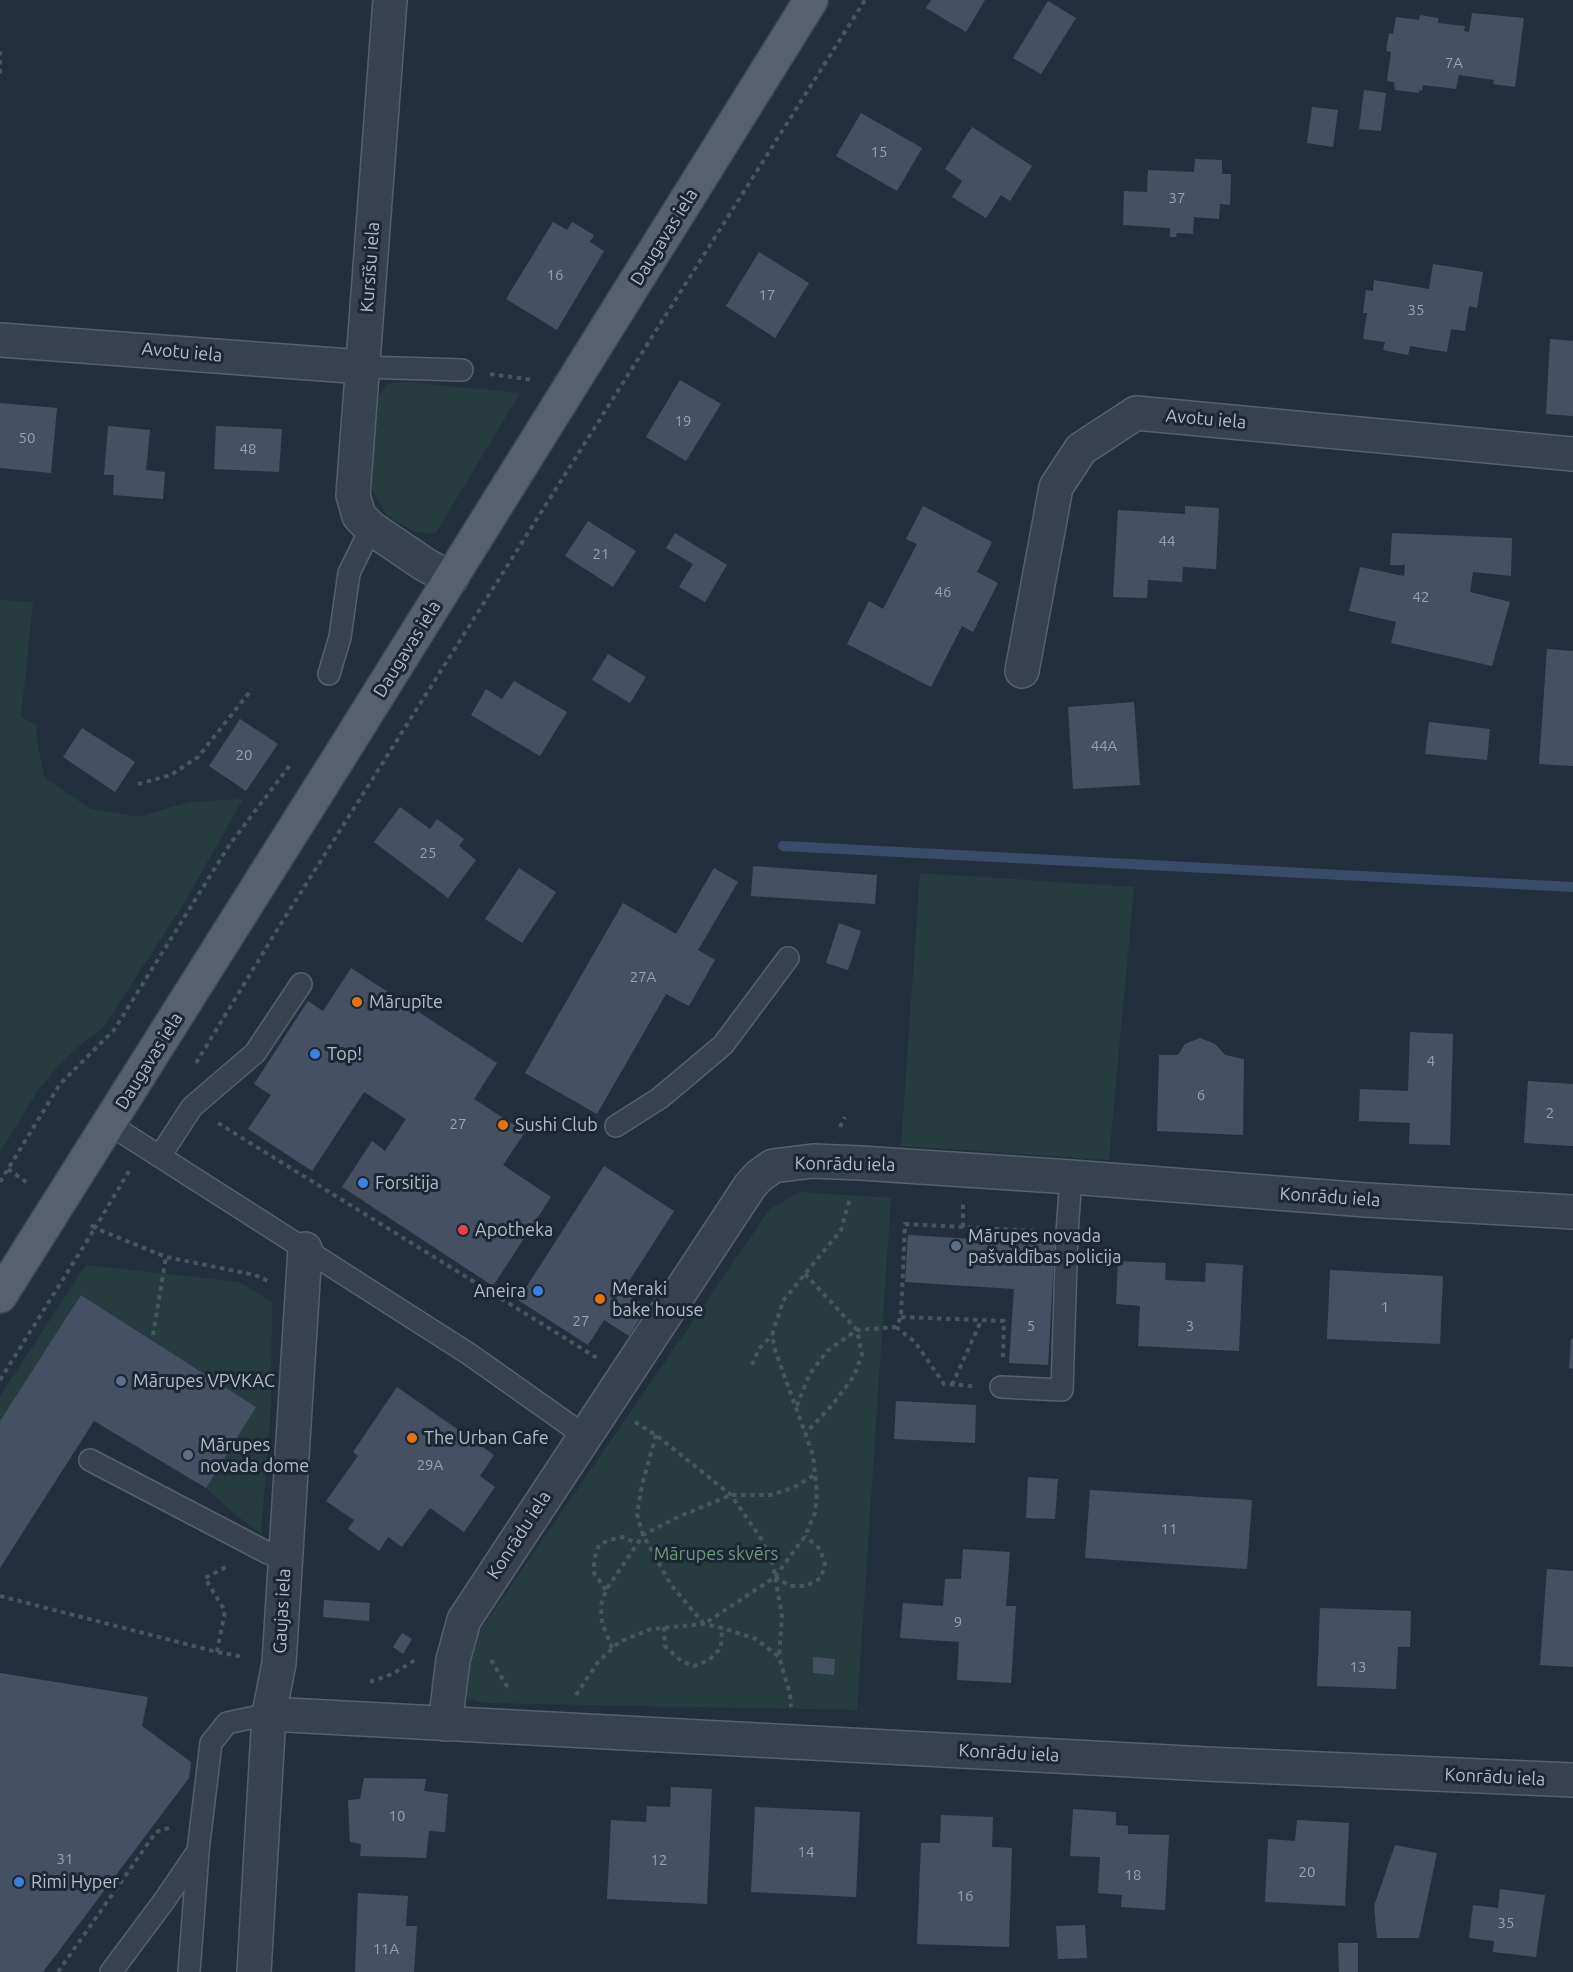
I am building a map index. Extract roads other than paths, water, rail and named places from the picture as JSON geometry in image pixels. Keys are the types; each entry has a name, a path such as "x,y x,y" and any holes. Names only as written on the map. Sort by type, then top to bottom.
{"main road":[{"name":"Daugavas iela","path":"4,1280 109,1124 810,0"}],"street":[{"name":"Kursīšu iela","path":"390,0 353,495 359,516 372,528 424,564 451,579"},
{"name":"Avotu iela","path":"0,340 363,367"},
{"name":"Avotu iela","path":"1022,671 1056,487 1081,449 1136,413 1573,454"},
{"name":"Konrādu iela","path":"445,1724 453,1660 464,1620 750,1186 773,1166 813,1161 1071,1177 1366,1200 1573,1212"},
{"name":"Gaujas iela","path":"254,1972 269,1714 279,1663 304,1249"},
{"name":"Konrādu iela","path":"269,1714 1206,1764 1573,1780"}],"lane":[{"path":"363,367 462,370"},
{"path":"329,674 340,637 349,573 372,528"},
{"path":"616,1126 660,1098 723,1045 788,958"},
{"path":"152,1151 192,1107 255,1053 301,984"},
{"path":"109,1124 469,1354 585,1436"},
{"path":"1001,1388 1062,1390 1071,1177"},
{"path":"90,1460 285,1559"},
{"path":"189,1972 198,1851 210,1743 227,1722 269,1714"},
{"path":"111,1972 198,1851"}],"waterway":[{"path":"783,846 1573,887"}],"place":[{"name":"Mārupīte","path":"357,1002"},
{"name":"Top!","path":"315,1054"},
{"name":"Sushi Club","path":"503,1125"},
{"name":"Forsitija","path":"363,1183"},
{"name":"Apotheka","path":"463,1230"},
{"name":"Mārupes novada pašvaldības policija","path":"956,1246"},
{"name":"Aneira","path":"538,1291"},
{"name":"Meraki bake house","path":"600,1299"},
{"name":"Mārupes VPVKAC","path":"121,1381"},
{"name":"The Urban Cafe","path":"412,1438"},
{"name":"Mārupes novada dome","path":"188,1455"},
{"name":"Rimi Hyper","path":"19,1882"}],"park label":[{"name":"Mārupes skvērs","path":"716,1554"}]}
